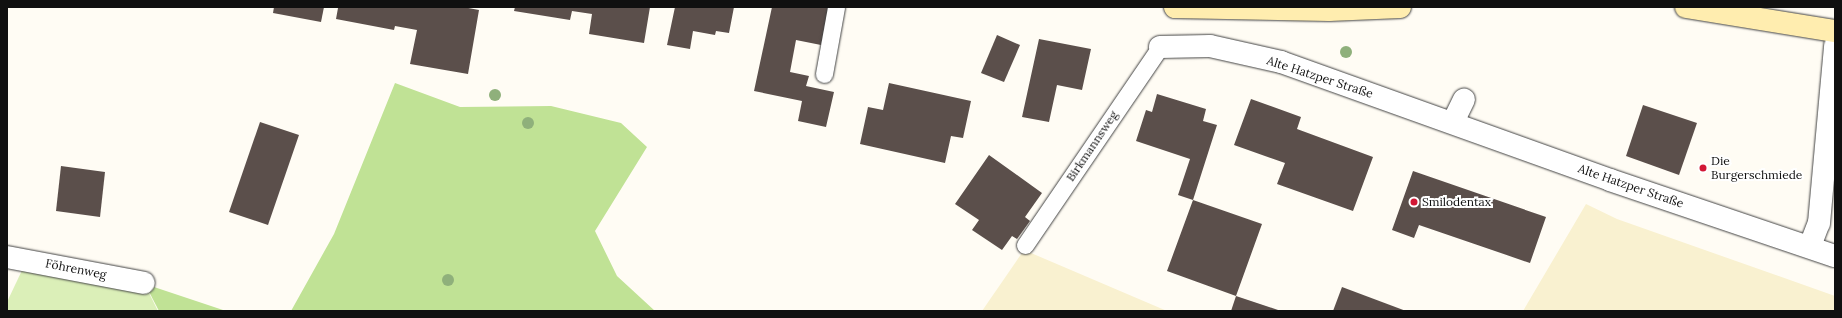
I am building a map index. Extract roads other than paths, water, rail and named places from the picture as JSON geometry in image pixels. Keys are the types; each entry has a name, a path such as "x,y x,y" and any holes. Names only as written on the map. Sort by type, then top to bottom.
{"main road":[{"path":"1174,7 1329,10 1400,7"},
{"path":"1686,7 1835,31"}],"street":[{"name":"Alte Hatzper Straße","path":"1160,48 1210,46 1281,62 1453,122 1610,180 1810,246 1835,256"},
{"path":"1810,246 1819,223 1835,46"},
{"path":"1453,122 1464,98"},
{"name":"Föhrenweg","path":"7,257 144,283"}],"lane":[{"path":"824,74 836,7"},
{"name":"Birkmannsweg","path":"1025,245 1160,48"}],"place":[{"name":"Die Burgerschmiede","path":"1703,168"},
{"name":"Smilodentax","path":"1414,202"}]}
